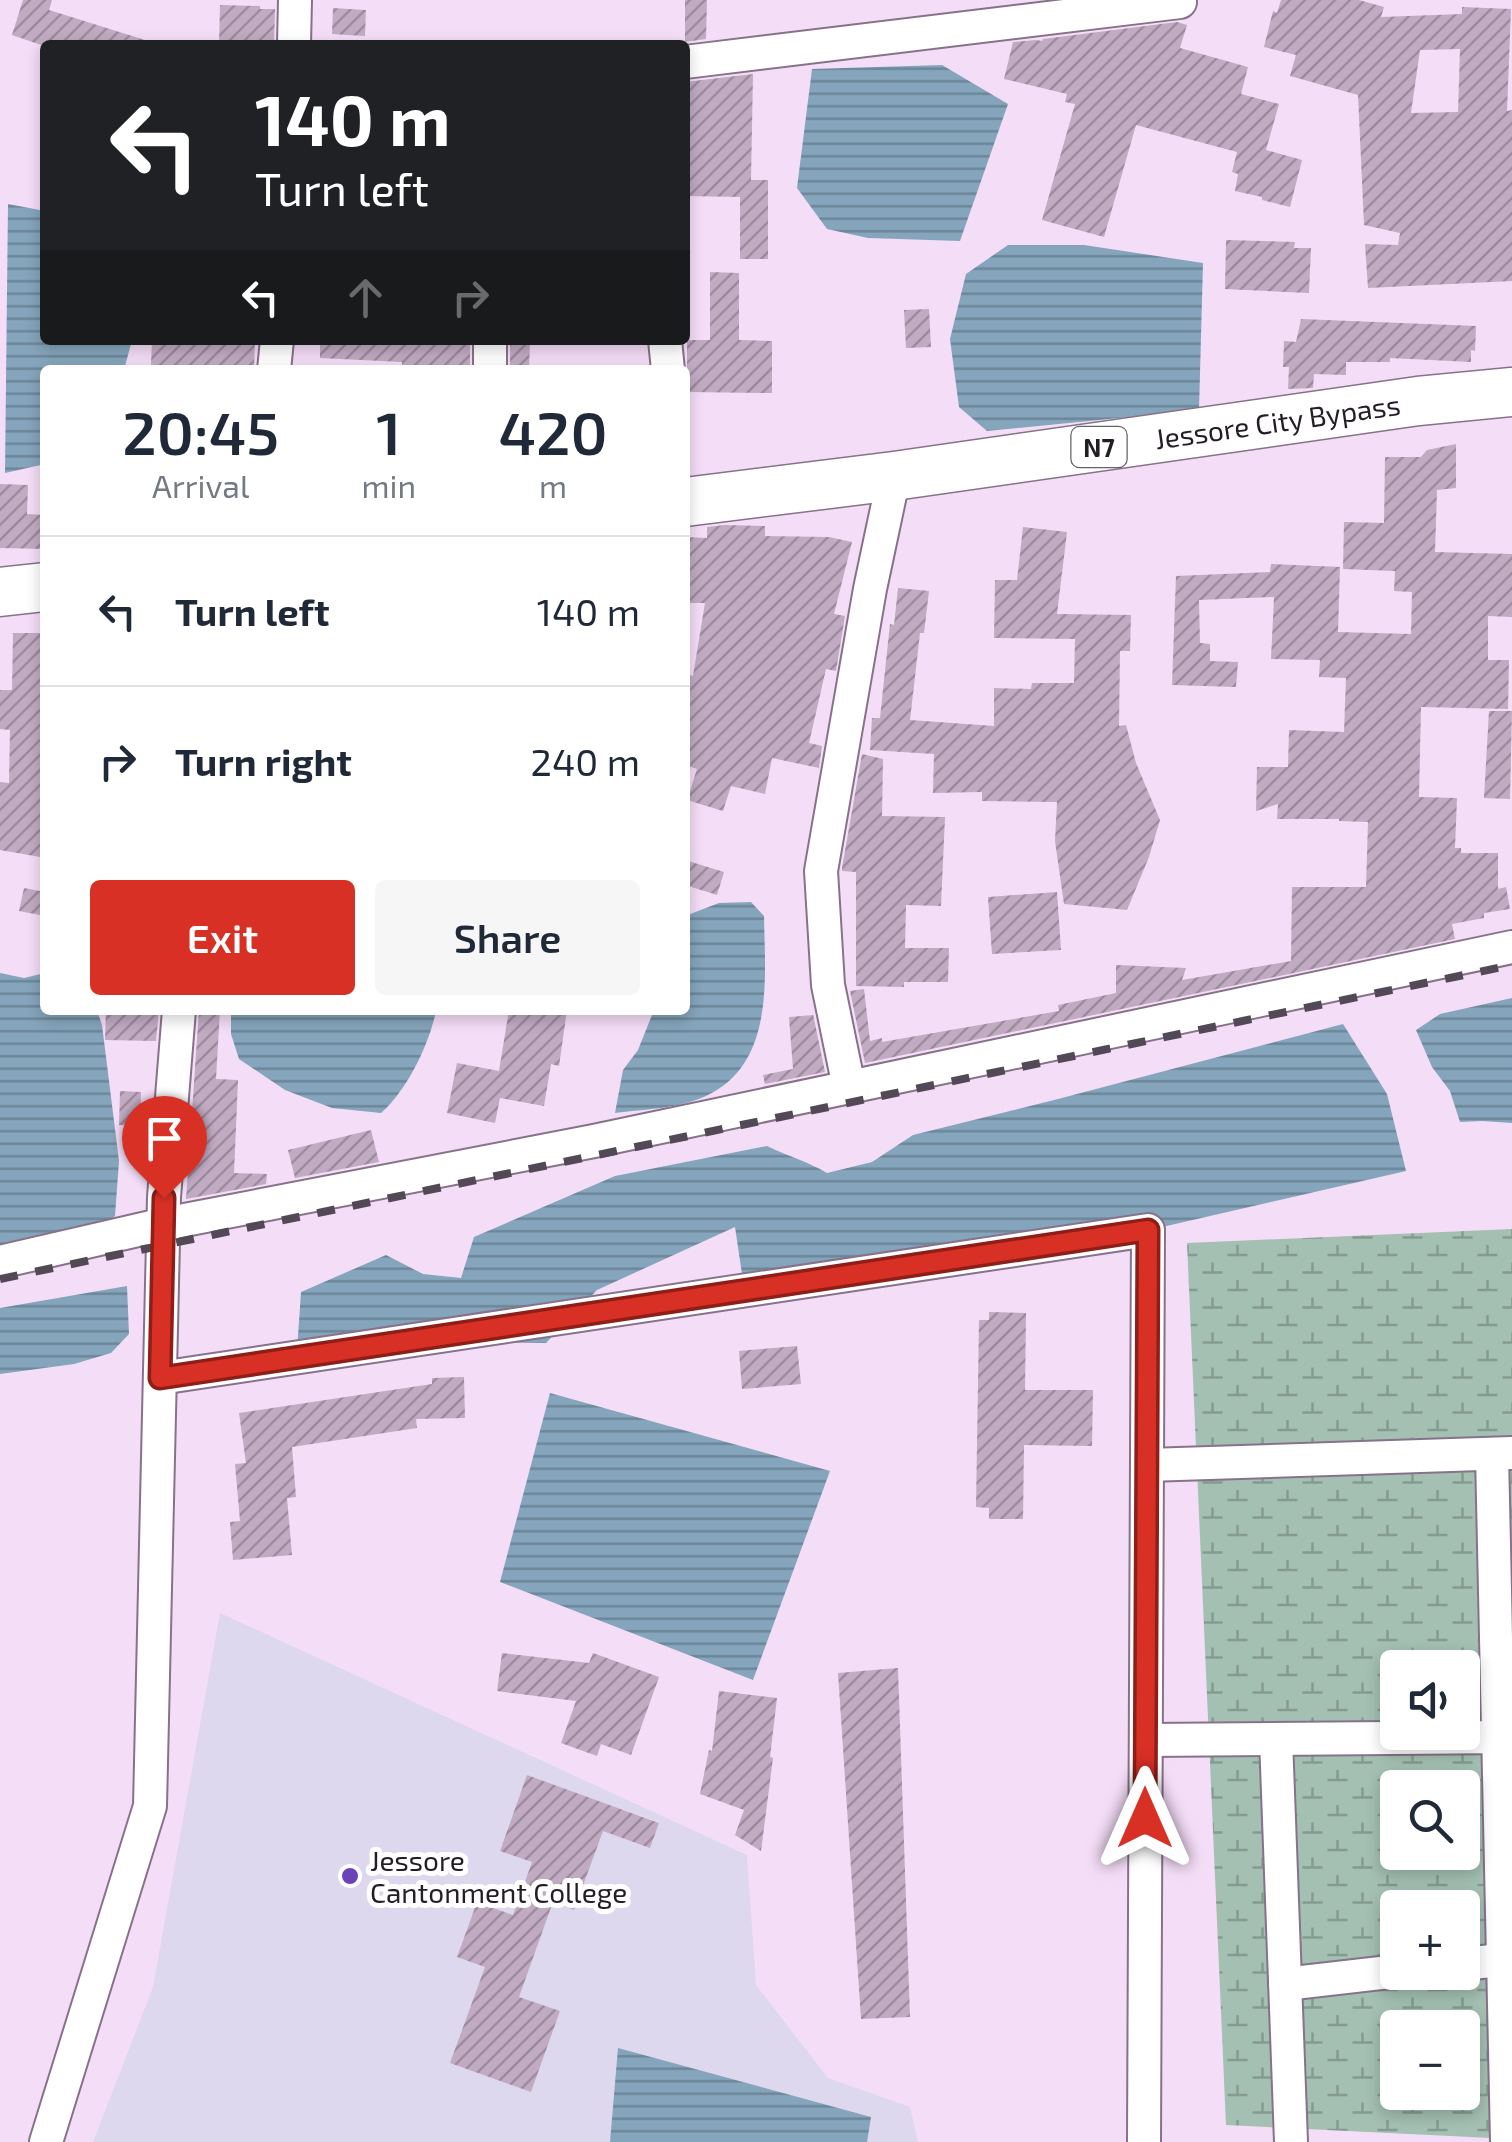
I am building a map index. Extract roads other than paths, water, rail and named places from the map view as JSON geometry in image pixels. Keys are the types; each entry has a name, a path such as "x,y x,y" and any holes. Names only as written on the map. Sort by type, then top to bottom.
{"highway":[{"name":"Jessore City Bypass","path":"690,501 1418,401 1512,392"},
{"path":"0,592 40,587"}],"street":[{"path":"294,40 295,0"},
{"path":"690,61 1180,2"},
{"path":"849,1087 828,985 821,872 870,588 894,476"},
{"path":"0,1262 164,1224 594,1141 1512,947"},
{"path":"46,2142 150,1806 164,1224 179,1015"},
{"path":"160,1378 1148,1230 1144,2142"},
{"path":"1147,1465 1502,1454 1507,2142"},
{"path":"1146,1740 1506,1737"},
{"path":"1276,1739 1291,2142"},
{"path":"1480,1962 1508,1959"},
{"path":"1285,1984 1380,1974"}],"water":[{"path":"942,65 1008,104 960,241 868,238 827,229 797,188 812,69"},
{"path":"8,204 40,210 40,345 131,345 125,365 40,365 40,465 5,473"},
{"path":"1008,245 1084,245 1203,263 1199,410 987,431 959,407 950,339 966,274"},
{"path":"751,902 764,916 764,992 755,1041 728,1082 706,1096 684,1104 615,1113 623,1070 638,1050 652,1015 690,1015 690,914 719,903"},
{"path":"0,973 24,978 40,974 40,1015 99,1015 102,1025 119,1161 115,1216 98,1229 0,1252"},
{"path":"1512,998 1512,1123 1460,1122 1450,1091 1432,1067 1416,1030 1440,1014"},
{"path":"231,1015 435,1015 416,1066 381,1113 332,1108 285,1090 239,1059 231,1034"},
{"path":"1343,1024 1387,1094 1406,1171 1075,1247 763,1305 746,1301 735,1227 597,1290 546,1343 470,1342 297,1351 301,1292 386,1255 423,1274 461,1278 474,1237 615,1176 767,1146 827,1173 872,1162 913,1135"},
{"path":"127,1286 129,1334 111,1353 74,1364 0,1374 0,1308"},
{"path":"550,1393 830,1471 753,1680 500,1582"},
{"path":"618,2048 871,2117 867,2142 610,2142"}],"railway":[{"path":"0,1279 1512,965"}],"place":[{"name":"Jessore Cantonment College","path":"350,1876"}]}
